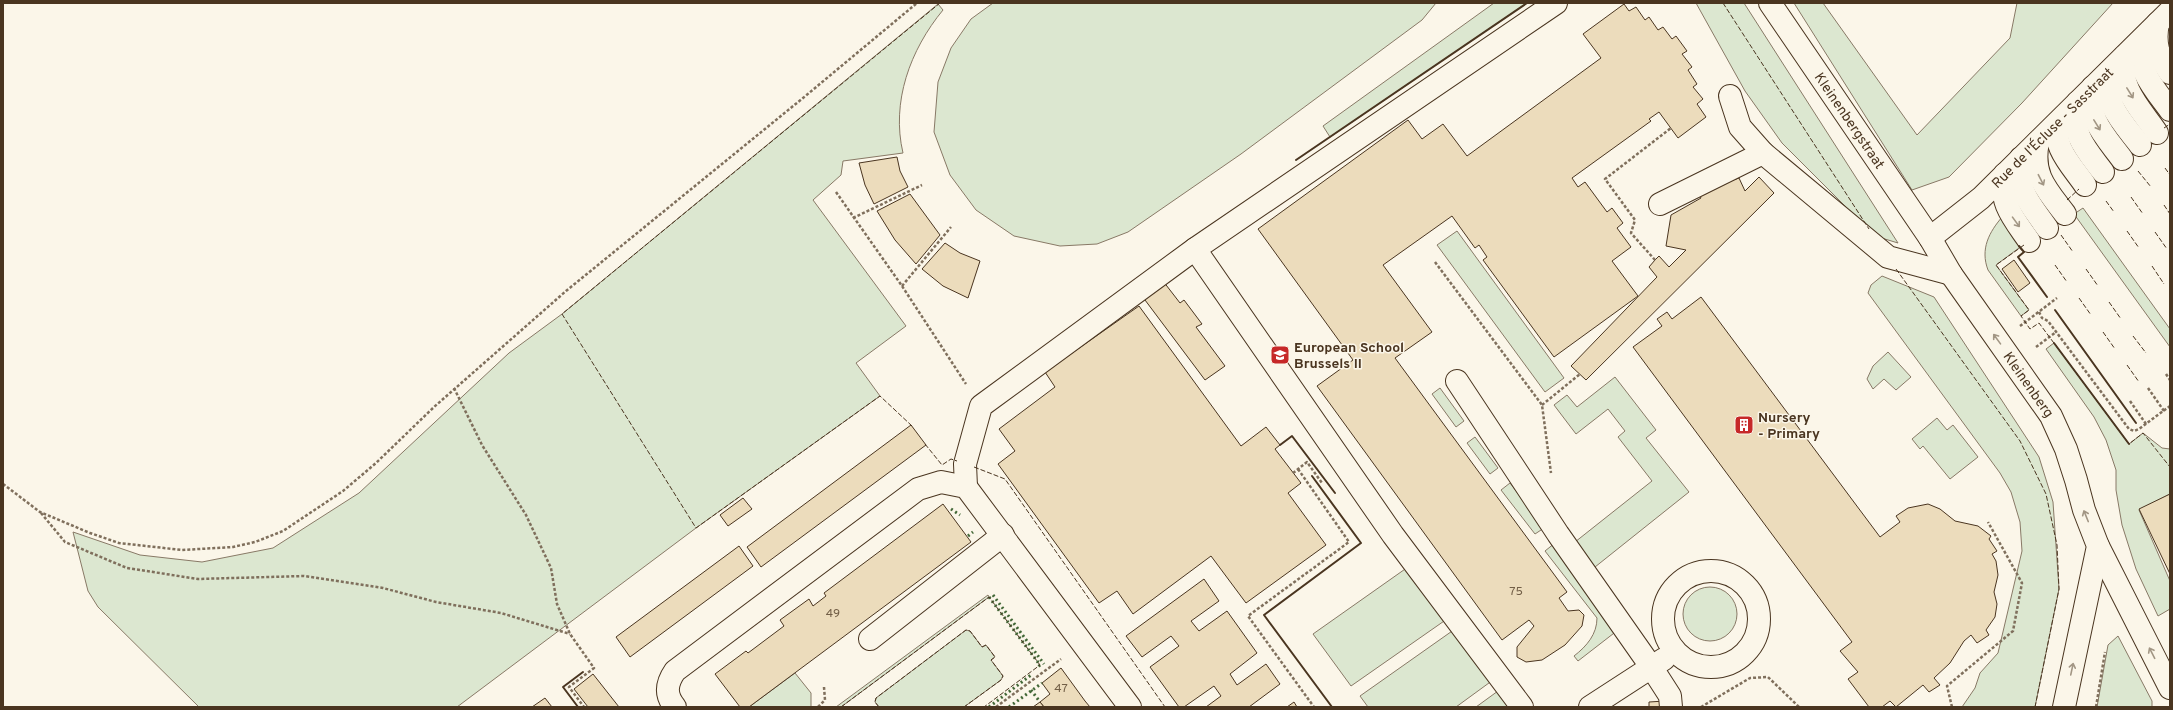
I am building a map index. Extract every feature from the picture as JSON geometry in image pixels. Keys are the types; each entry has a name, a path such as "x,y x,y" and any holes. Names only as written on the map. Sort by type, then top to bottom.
{"street":[{"path":"1130,707 966,487 965,464 981,406 1195,250 1556,3"},
{"name":"Kleinenbergstraat","path":"1770,3 1930,238"},
{"path":"2164,17 2156,46 2162,61 2170,73"},
{"name":"Rue de l'Écluse - Sasstraat","path":"1930,238 1981,198 2164,17"},
{"path":"2142,40 2139,54 2142,70 2170,110"},
{"path":"2125,56 2123,70 2126,86 2158,133"},
{"path":"2110,71 2107,86 2110,102 2140,146"},
{"path":"2093,87 2091,102 2094,118 2122,159"},
{"path":"1730,96 1740,127 1763,153 1888,257 1951,274"},
{"path":"2078,102 2075,119 2078,136 2103,172"},
{"path":"2060,121 2058,132 2060,149 2085,185"},
{"path":"2038,142 2036,169 2043,184 2065,214"},
{"path":"1660,204 1763,153"},
{"path":"2021,158 2019,175 2022,191 2047,228"},
{"path":"2005,174 2003,189 2005,206 2029,241"},
{"name":"Kleinenberg","path":"1930,238 1951,274 2052,416 2066,449 2084,510 2098,546 2170,688"},
{"path":"1195,250 1393,535 1522,707"},
{"path":"1457,382 1558,534 1652,668 1670,696 1671,707"},
{"path":"675,707 667,692 668,685 675,671 918,489 941,482 966,487"},
{"path":"870,639 1003,535"},
{"path":"2064,707 2098,546"},
{"path":"1712,570 1728,573 1741,581 1752,592 1758,607 1759,623 1755,638 1746,652 1733,661 1718,667 1702,666 1687,661 1674,651 1666,637 1662,622 1664,605 1671,591 1682,579 1696,572 1712,570"},
{"path":"1590,707 1652,668 1674,651"}],"path":[{"path":"40,512 90,533 119,543 182,550 233,547 254,542 283,531 343,491 376,463 454,388 578,281 917,3"},
{"path":"1655,260 1631,234 1635,220 1605,179 1671,128"},
{"path":"854,218 922,185"},
{"path":"836,192 902,286 981,406"},
{"path":"902,286 951,227"},
{"path":"1435,262 1542,405 1552,481"},
{"path":"2019,327 2057,298"},
{"path":"2038,312 2056,332 2127,427 2134,431 2170,406"},
{"path":"2036,347 2056,332"},
{"path":"1542,405 1580,374"},
{"path":"2166,374 2170,380"},
{"path":"454,388 482,445 526,515 552,568 557,604 570,634 594,668 569,687 584,707"},
{"path":"2148,388 2164,410"},
{"path":"2130,401 2146,424"},
{"path":"1293,473 1307,462 1314,472"},
{"path":"1298,469 1349,542 1248,616 1314,707"},
{"path":"3,484 40,512 65,542 127,568 198,579 304,576 383,588 436,602 501,613 570,634"},
{"path":"1952,707 1947,686 2013,631 2022,583 1988,522"},
{"path":"996,707 1082,643"},
{"path":"2096,707 2106,645"},
{"path":"1701,707 1750,678 1768,677 1799,707"},
{"path":"818,707 825,700 824,688"}],"green space":[{"path":"993,3 1436,3 1422,20 1241,154 1128,232 1097,244 1060,246 1014,236 976,210 950,175 934,132 938,82 951,48 971,19"},
{"path":"1494,3 1527,3 1330,137 1323,126"},
{"path":"1696,3 1744,3 1898,243 1875,236 1782,143 1745,91"},
{"path":"1794,3 1823,3 1917,135 2010,38 2017,3 2113,3 2022,103 1949,177 1912,190"},
{"path":"938,4 943,10 921,42 906,77 900,115 900,134 903,153 843,161 841,175 813,200 906,326 856,363 880,396 696,528 457,707 199,707 98,607 88,591 73,532 140,555 202,562 273,548 359,493 509,353 562,314"},
{"path":"2083,208 2170,329 2170,347 2074,214"},
{"path":"2003,216 2023,245 1996,265 2029,310 2021,316 1988,270 1986,262 1985,255 1987,241"},
{"path":"1457,231 1564,378 1545,392 1437,245"},
{"path":"1882,276 1934,297 2039,457 2053,502 2059,589 2035,707 1962,707 1975,688 1980,673 1998,653 2022,551 2020,522 2011,492 2000,473 1868,293 1871,285"},
{"path":"2054,343 2129,444 2143,433 2162,448 2170,449 2170,494 2139,510 2170,581 2170,609 2158,616 2136,569 2122,525 2116,490 2116,470 2106,440 2094,417 2046,349"},
{"path":"1888,352 1911,377 1896,390 1884,379 1873,389 1867,379 1873,366"},
{"path":"1615,377 1656,430 1646,438 1689,492 1595,567 1575,542 1652,481 1618,437 1625,431 1608,409 1576,434 1554,405 1567,395 1577,407"},
{"path":"1440,388 1464,421 1456,427 1432,394"},
{"path":"1937,418 1947,430 1953,425 1978,457 1950,479 1923,446 1920,449 1912,439"},
{"path":"1475,437 1498,468 1490,474 1467,443"},
{"path":"1510,483 1544,528 1535,534 1501,490"},
{"path":"1555,543 1618,630 1578,661 1574,656 1590,639 1597,624 1597,618 1545,551"},
{"path":"1408,567 1447,619 1351,686 1313,634"},
{"path":"1705,587 1715,587 1725,591 1733,599 1737,609 1737,619 1733,629 1725,637 1715,641 1705,641 1695,637 1687,629 1683,619 1683,609 1687,599 1695,591"},
{"path":"988,595 989,597 841,707 836,707"},
{"path":"1455,629 1493,680 1456,707 1368,707 1360,696"},
{"path":"966,630 970,631 982,647 986,645 995,657 991,660 1003,676 1001,680 964,707 879,707 875,702 876,698"},
{"path":"2118,636 2152,701 2152,707 2097,707 2108,645"},
{"path":"795,673 811,693 811,707 749,707"},
{"path":"1498,691 1510,707 1476,707"}],"building":[{"path":"1624,4 1629,11 1636,7 1645,20 1649,17 1658,30 1663,27 1672,39 1676,36 1687,51 1682,54 1692,67 1688,70 1697,84 1693,87 1703,99 1697,104 1706,117 1678,138 1659,112 1649,119 1651,121 1572,178 1578,187 1585,182 1607,212 1612,208 1623,223 1617,228 1631,247 1612,261 1638,296 1554,357 1483,260 1487,257 1479,245 1475,248 1452,216 1383,265 1432,332 1395,358 1567,592 1559,598 1568,611 1579,610 1584,615 1582,626 1565,645 1542,660 1526,662 1517,657 1517,647 1534,626 1529,620 1502,640 1317,386 1353,360 1258,229 1408,120 1422,139 1443,124 1467,156 1601,58 1583,34"},
{"path":"897,157 900,171 908,187 874,204 865,185 859,163"},
{"path":"1759,177 1774,193 1586,380 1571,366 1657,277 1649,267 1655,260 1659,256 1669,267 1686,250 1666,246 1671,215 1701,198 1698,192 1739,178 1745,191"},
{"path":"910,194 940,235 916,264 895,240 877,211"},
{"path":"945,243 960,253 980,261 968,298 943,286 922,269"},
{"path":"2014,260 2030,283 2018,292 2002,269"},
{"path":"1163,281 1180,303 1184,300 1202,324 1196,327 1225,366 1205,380 1142,296"},
{"name":"Nursery - Primary","path":"1701,297 1880,537 1900,522 1896,516 1908,508 1928,504 1940,509 1955,521 1978,526 1991,536 1989,539 1997,551 1992,554 1996,561 1998,575 1994,592 1997,604 1995,617 1986,630 1989,635 1977,643 1971,635 1964,641 1950,663 1934,678 1940,685 1929,692 1923,685 1896,707 1890,701 1882,707 1869,707 1848,679 1858,672 1840,651 1852,642 1633,347 1662,326 1657,319 1667,312 1672,319"},
{"path":"1139,306 1241,446 1266,427 1280,445 1275,449 1301,483 1288,493 1326,545 1246,603 1211,556 1133,614 1117,591 1099,603 998,464 1015,451 999,429 1055,387 1045,372"},
{"path":"911,425 926,445 761,567 747,547"},
{"path":"2170,494 2170,574 2139,509"},
{"path":"743,498 752,509 728,526 720,515"},
{"path":"943,504 971,542 749,707 740,707 715,674 746,651 748,653 784,626 780,620 809,599 813,606 826,596 824,593"},
{"path":"739,546 753,566 630,657 616,637"},
{"path":"1204,579 1219,601 1191,621 1199,631 1227,611 1257,653 1230,674 1237,685 1266,664 1280,684 1249,707 1206,707 1221,696 1214,686 1184,707 1179,707 1150,667 1179,646 1171,636 1142,657 1126,636"},
{"path":"1061,668 1090,707 1044,707 1040,702 1050,694 1042,683"},
{"path":"593,674 619,707 588,707 574,689"},
{"path":"545,698 552,707 532,707"},
{"path":"1665,701 1666,707 1649,707 1649,702"},
{"path":"1040,702 1044,707 1033,707"},
{"path":"1294,702 1297,707 1287,707"}],"hedge":[{"path":"951,509 960,515"},
{"path":"968,536 973,532"},
{"path":"993,595 1044,664"},
{"path":"989,597 1040,665 1038,667"},
{"path":"989,707 1031,675"},
{"path":"1009,707 1042,683"},
{"path":"1031,690 1040,702"}],"fence":[{"path":"912,426 880,396 696,528 562,314 940,3"},
{"path":"1723,3 1869,229"},
{"path":"2164,128 2170,124"},
{"path":"2165,168 2170,175"},
{"path":"2138,171 2151,187"},
{"path":"2067,200 2079,189"},
{"path":"2131,197 2143,214"},
{"path":"2106,201 2114,212"},
{"path":"2164,205 2170,214"},
{"path":"2127,231 2139,248"},
{"path":"2155,232 2167,249"},
{"path":"2061,235 2073,252"},
{"path":"2024,245 1996,265 2029,310 2021,316 2030,329 2039,323 2129,444 2143,433 2170,467"},
{"path":"2055,265 2067,282"},
{"path":"2152,266 2164,284"},
{"path":"1896,269 2020,441 2046,494 2057,545 2059,589 2035,707"},
{"path":"2086,269 2098,286"},
{"path":"2079,298 2091,315"},
{"path":"2109,302 2121,319"},
{"path":"2103,332 2115,349"},
{"path":"2133,336 2146,353"},
{"path":"2127,365 2139,382"},
{"path":"925,444 942,465 951,459 957,461"},
{"path":"974,467 1005,479 1165,707"},
{"path":"841,707 989,597 1040,665 984,707"},
{"path":"879,707 875,702 876,698 966,630 970,631 982,647 986,645 995,657 991,660 1003,676 1001,680 964,707"}],"wall":[{"path":"1296,160 1527,3"},
{"path":"2019,246 2024,252 2018,257 2047,297"},
{"path":"2055,310 2136,423"},
{"path":"2054,343 2129,444"},
{"path":"1280,445 1292,436 1335,493"},
{"path":"1312,476 1361,543 1264,615 1332,707"},
{"path":"578,707 563,687 583,672"}],"place":[{"name":"European School Brussels II","path":"1280,355"},
{"name":"Nursery - Primary","path":"1744,425"}]}
